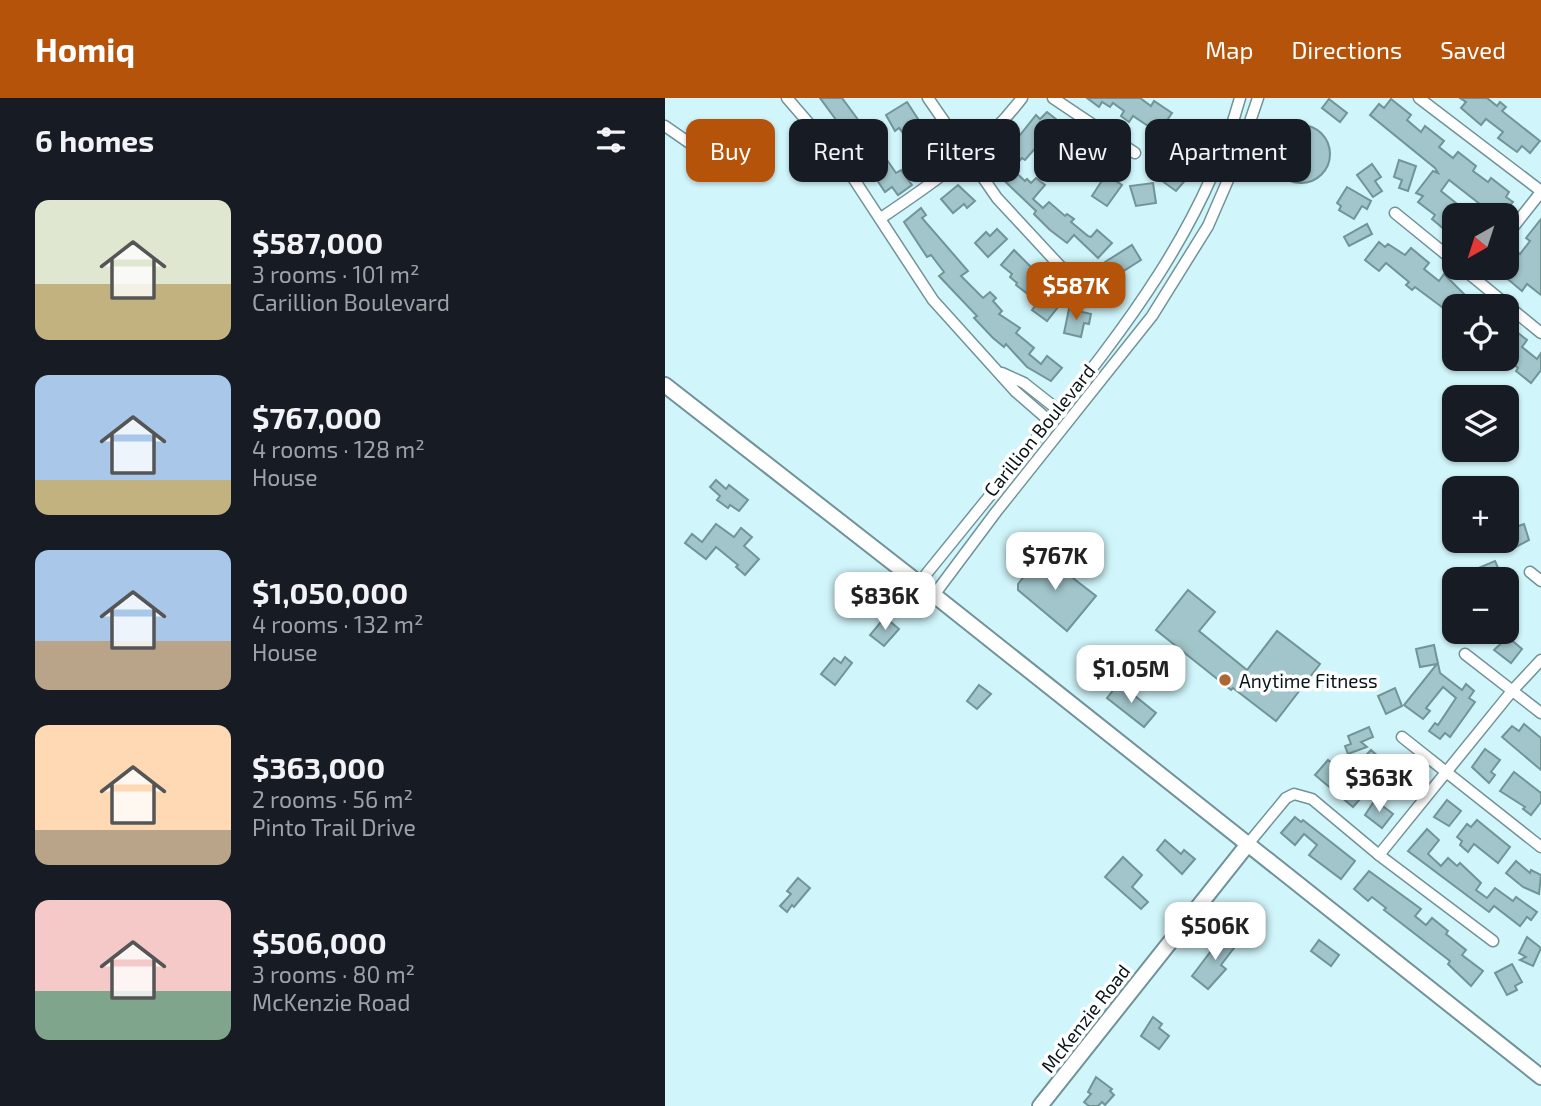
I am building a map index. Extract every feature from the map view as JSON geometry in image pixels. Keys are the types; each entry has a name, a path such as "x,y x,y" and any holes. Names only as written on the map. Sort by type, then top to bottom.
{"main road":[{"path":"665,385 1541,1077"},
{"name":"McKenzie Road","path":"1039,1106 1248,844"}],"street":[{"path":"787,98 829,144 881,218 933,300 1015,391 1061,430"},
{"path":"928,98 942,119"},
{"path":"1004,119 1022,98"},
{"path":"1053,98 1135,153"},
{"name":"Carillion Boulevard","path":"919,583 1059,410 1158,278 1209,183 1240,98"},
{"name":"Carillion Boulevard","path":"934,595 1152,316 1202,237 1238,157 1258,98"},
{"path":"1419,98 1541,192 1519,220"},
{"path":"665,126 686,141"},
{"path":"881,218 932,182"},
{"path":"984,182 1061,266 1084,280"},
{"path":"1395,213 1442,251"},
{"path":"1477,280 1541,333"},
{"path":"999,371 1024,383 1070,419"},
{"path":"1529,572 1541,581"},
{"path":"1465,654 1541,713"},
{"path":"1493,941 1379,855 1512,691 1541,660"},
{"path":"1402,737 1541,847"},
{"name":"McKenzie Road","path":"1248,844 1277,807 1294,794 1312,799 1379,855"}],"building":[{"path":"820,98 842,98 858,119 835,119"},
{"path":"1087,98 1140,98 1151,106 1154,101 1172,113 1168,119 1145,119 1145,124 1133,116 1131,119 1125,119 1121,116 1124,111 1113,103 1110,107 1102,102 1099,107"},
{"path":"1460,98 1487,98 1497,106 1500,102 1506,107 1502,111 1540,141 1530,153 1522,146 1517,152 1498,138 1503,132 1486,119 1481,125 1461,108 1466,102"},
{"path":"1329,99 1347,113 1340,122 1322,108"},
{"path":"1391,99 1411,115 1407,120 1421,132 1425,126 1444,141 1439,147 1453,158 1458,152 1476,166 1473,171 1488,182 1491,178 1509,192 1506,197 1513,202 1479,203 1449,180 1441,191 1456,203 1442,203 1442,227 1432,219 1435,215 1418,202 1423,196 1416,193 1433,171 1438,173 1370,115 1379,104 1384,108"},
{"path":"907,102 918,119 902,119 902,132 899,128 895,131 886,115"},
{"path":"1047,112 1056,119 1040,119"},
{"path":"1036,115 1040,119 1034,119 1034,150 1025,160 1022,158 1020,160 1020,135"},
{"path":"1311,127 1322,133 1330,148 1328,165 1322,175 1311,181"},
{"path":"1399,160 1416,166 1408,191 1399,188 1402,180 1394,177"},
{"path":"888,161 896,173 902,171 902,182 910,182 912,185 898,195 892,187 885,192 878,182 888,182"},
{"path":"1372,164 1381,177 1375,181 1382,191 1373,197 1357,175"},
{"path":"1020,176 1031,183 1034,180 1041,182 1045,185 1033,199 1043,208 1049,202 1065,216 1067,214 1074,219 1071,222 1088,236 1091,237 1097,230 1112,243 1098,258 1074,235 1067,243 1034,214 1036,211 1006,182 1020,182"},
{"path":"1101,182 1118,182 1122,185 1107,206 1092,196"},
{"path":"1164,182 1184,182 1176,191"},
{"path":"1153,183 1156,203 1136,206 1130,186"},
{"path":"958,185 975,201 967,208 964,204 953,213 941,199"},
{"path":"1347,187 1371,201 1367,209 1362,206 1354,219 1339,210 1341,206 1337,203"},
{"path":"921,208 926,215 922,218 968,271 961,276 983,298 990,292 996,298 993,301 1002,311 999,314 1020,328 1016,333 1034,348 1029,354 1041,364 1047,356 1062,368 1051,381 1027,367 1006,344 1004,347 993,338 974,318 977,316 939,276 944,272 931,255 927,257 904,222"},
{"path":"1541,219 1541,295 1527,284 1522,291 1509,280 1519,280 1519,253 1530,241 1526,238"},
{"path":"1367,224 1372,234 1349,246 1344,237"},
{"path":"997,229 1007,239 988,257 975,243 986,232 990,236"},
{"path":"1379,242 1385,247 1388,244 1405,255 1411,248 1429,263 1424,269 1439,281 1442,277 1442,280 1450,280 1464,294 1442,294 1442,307 1415,287 1412,290 1406,285 1409,282 1386,263 1379,271 1365,260"},
{"path":"1132,245 1141,260 1114,277 1105,262"},
{"path":"1014,250 1037,273 1050,280 1044,287 1060,299 1054,306 1058,307 1047,321 1032,310 1038,302 1016,285 1010,277 1012,274 1001,265"},
{"path":"1069,309 1091,314 1089,324 1084,323 1081,337 1064,333"},
{"path":"1519,334 1527,340 1522,347 1537,359 1541,353 1541,370 1531,383 1516,371 1519,371"},
{"path":"716,480 726,489 729,485 748,500 739,511 730,505 728,508 717,500 720,496 710,487"},
{"path":"716,524 734,537 741,528 752,537 744,546 759,559 745,575 736,567 738,565 716,547 706,559 685,543 692,534 702,542"},
{"path":"1524,524 1529,540 1519,545 1519,526"},
{"path":"1042,554 1096,596 1067,631 1018,590 1018,584"},
{"path":"1495,561 1498,567 1481,567"},
{"path":"1188,590 1215,612 1199,631 1247,670 1277,631 1320,664 1276,721 1233,688 1231,690 1156,630"},
{"path":"885,617 899,629 884,646 870,635"},
{"path":"1500,644 1516,644 1522,649 1511,663 1494,650"},
{"path":"1434,645 1440,673 1462,690 1466,684 1474,691 1469,698 1475,702 1450,737 1445,733 1440,739 1429,731 1435,723 1438,725 1456,698 1443,687 1426,708 1430,711 1423,719 1404,705 1437,664 1420,667 1416,649"},
{"path":"845,657 852,663 835,685 821,674 834,658 841,663"},
{"path":"1119,683 1156,713 1144,727 1107,698"},
{"path":"979,685 991,694 977,709 967,701"},
{"path":"1395,688 1402,706 1386,714 1378,696"},
{"path":"1524,724 1541,738 1541,770 1502,737 1512,726 1519,731"},
{"path":"1369,727 1373,737 1361,742 1367,747 1348,754 1345,746 1351,744 1348,736"},
{"path":"1485,749 1500,760 1491,772 1495,775 1489,783 1472,767"},
{"path":"1371,750 1388,765 1382,772 1379,770 1366,786 1369,789 1353,807 1315,775 1328,760 1353,780 1362,769 1357,765"},
{"path":"1400,767 1416,779 1404,795 1391,785"},
{"path":"1514,772 1541,793 1541,802 1531,815 1523,809 1525,807 1500,791"},
{"path":"1375,800 1393,814 1382,828 1365,815"},
{"path":"1447,800 1461,811 1449,826 1434,817"},
{"path":"1295,817 1301,822 1303,820 1355,861 1341,879 1309,855 1317,845 1304,834 1295,845 1281,833"},
{"path":"1477,820 1510,847 1498,863 1474,844 1468,852 1460,845 1462,841 1457,837 1467,824 1471,827"},
{"path":"1427,829 1439,840 1428,854 1441,866 1448,858 1457,866 1460,863 1481,883 1476,890 1487,898 1495,888 1513,901 1516,897 1537,912 1531,920 1527,917 1520,926 1494,906 1489,912 1408,851"},
{"path":"1165,840 1181,854 1184,850 1195,859 1182,874 1157,850"},
{"path":"1123,857 1142,875 1132,887 1148,902 1141,909 1105,877"},
{"path":"1516,861 1530,873 1531,870 1541,875 1539,894 1523,887 1506,873"},
{"path":"1369,871 1421,909 1415,916 1426,925 1432,918 1466,950 1462,955 1483,971 1471,986 1448,964 1450,961 1384,910 1386,908 1372,897 1368,901 1354,889"},
{"path":"798,878 810,888 787,912 780,906 791,894 787,891"},
{"path":"1224,934 1237,944 1221,965 1226,969 1208,989 1192,976"},
{"path":"1527,937 1541,948 1533,966 1520,960 1526,957 1519,953"},
{"path":"1319,940 1339,955 1331,966 1311,951"},
{"path":"1512,964 1522,982 1515,986 1517,990 1507,995 1495,973"},
{"path":"1153,1017 1162,1024 1159,1028 1169,1036 1159,1049 1141,1036"},
{"path":"1096,1077 1112,1089 1110,1091 1114,1095 1105,1105 1102,1102 1098,1106 1089,1106 1084,1102 1091,1094 1088,1092"}],"place":[{"name":"Anytime Fitness","path":"1225,680"}]}
